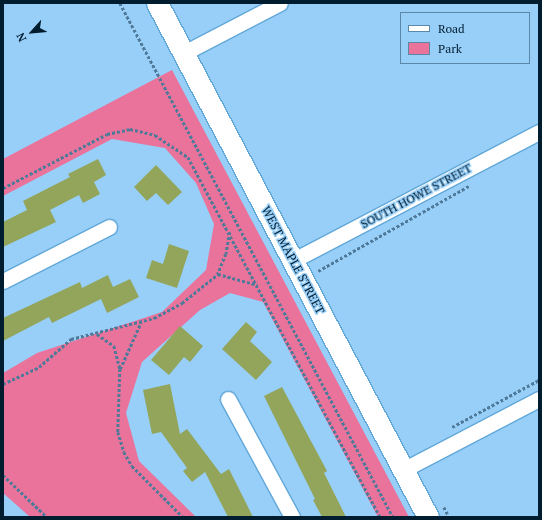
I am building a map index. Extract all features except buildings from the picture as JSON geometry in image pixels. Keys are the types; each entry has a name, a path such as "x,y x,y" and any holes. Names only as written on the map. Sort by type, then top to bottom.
{"main road":[{"name":"WEST MAPLE STREET","path":"157,3 294,260 428,517"}],"street":[{"path":"184,53 280,3"},
{"name":"SOUTH HOWE STREET","path":"294,260 539,132"},
{"path":"3,282 109,227"},
{"path":"228,399 292,517"},
{"path":"403,470 539,399"}],"path":[{"path":"120,3 393,517"},
{"path":"3,188 106,134 130,129 155,135 188,157 230,232 380,517"},
{"path":"318,271 476,182"},
{"path":"3,384 39,367 71,339 97,334 154,318 182,303 218,274 226,254 230,232"},
{"path":"218,274 258,285"},
{"path":"120,369 141,322"},
{"path":"97,334 114,346 120,369 118,425 124,452 132,466 183,517"},
{"path":"448,429 539,380"},
{"path":"3,475 47,517"}],"green space":[{"path":"172,70 409,517 378,517 263,302 230,293 200,310 142,362 126,413 139,461 196,517 30,517 3,493 3,373 37,353 162,312 206,270 214,224 196,183 165,148 112,139 3,196 3,159"}]}
